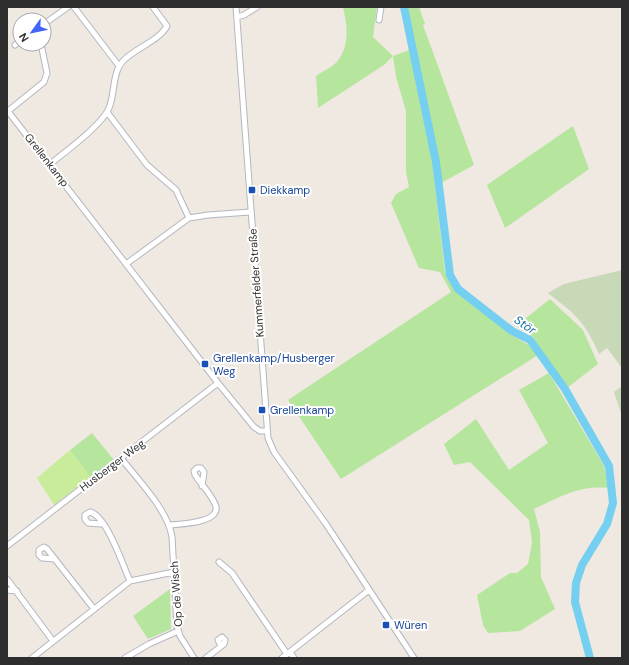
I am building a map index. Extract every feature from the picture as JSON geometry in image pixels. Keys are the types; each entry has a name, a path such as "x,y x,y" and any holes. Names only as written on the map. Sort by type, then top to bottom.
{"street":[{"path":"52,18 68,7"},
{"path":"74,7 119,66"},
{"path":"50,164 77,142 107,112 119,66 126,58 149,41 162,35 167,26 153,7"},
{"name":"Kummerfelder Straße","path":"236,7 266,431 274,452 326,524 414,658"},
{"path":"236,17 244,15 257,7"},
{"path":"379,20 381,7"},
{"path":"7,110 44,82 47,73 43,52"},
{"name":"Grellenkamp","path":"7,110 218,383 254,427 260,431 266,431"},
{"path":"107,112 147,165 176,190 189,218"},
{"path":"126,264 189,218 250,212"},
{"name":"Husberger Weg","path":"7,546 218,383"},
{"name":"Op de Wisch","path":"121,458 160,509 169,525 172,538 178,631 194,658"},
{"path":"169,525 198,522 208,518 215,512 215,502 202,486"},
{"path":"101,524 115,544 130,581"},
{"path":"55,559 94,609"},
{"path":"218,562 232,573 288,653 294,658"},
{"path":"32,658 130,581 174,572"},
{"path":"7,579 54,641"},
{"path":"7,590 17,591"},
{"path":"282,658 369,590"},
{"path":"128,657 178,631"},
{"path":"206,658 222,646"}],"green space":[{"path":"343,7 377,7 373,37 393,56 384,65 318,108 316,76 337,62 345,47 347,33"},
{"path":"404,7 419,7 425,24 423,25 474,165 441,183 440,171 433,169 445,272 456,289 512,335 530,346 538,355 341,479 288,400 451,292 440,272 419,268 391,203 396,194 409,187 406,172 406,111 396,77 393,56 415,48 411,28 409,29"},
{"path":"573,126 589,169 505,228 487,185"},
{"path":"622,270 622,368 607,348 599,354 584,326 566,307 548,293 564,284"},
{"path":"550,299 583,330 598,364 567,388 533,337 516,326"},
{"path":"549,373 604,466 609,488 588,488 579,490 561,496 534,509 540,532 541,577 555,609 520,631 488,633 483,625 477,595 510,573 517,573 528,564 532,543 529,520 470,462 454,465 444,444 476,419 509,470 548,443 519,390"},
{"path":"622,386 622,416 614,392"},
{"path":"92,433 114,460 90,477 70,450"},
{"path":"70,450 90,477 54,505 37,478"},
{"path":"170,589 171,629 148,639 133,616"}],"waterway":[{"name":"Stör","path":"404,7 436,162 450,275 458,289 512,331 530,340 565,389 609,466 613,503 607,524 582,565 576,583 575,602 590,658"}],"place":[{"name":"Diekkamp","path":"252,190"},
{"name":"Grellenkamp/Husberger Weg","path":"205,364"},
{"name":"Grellenkamp","path":"262,410"},
{"name":"Würen","path":"386,625"}]}
